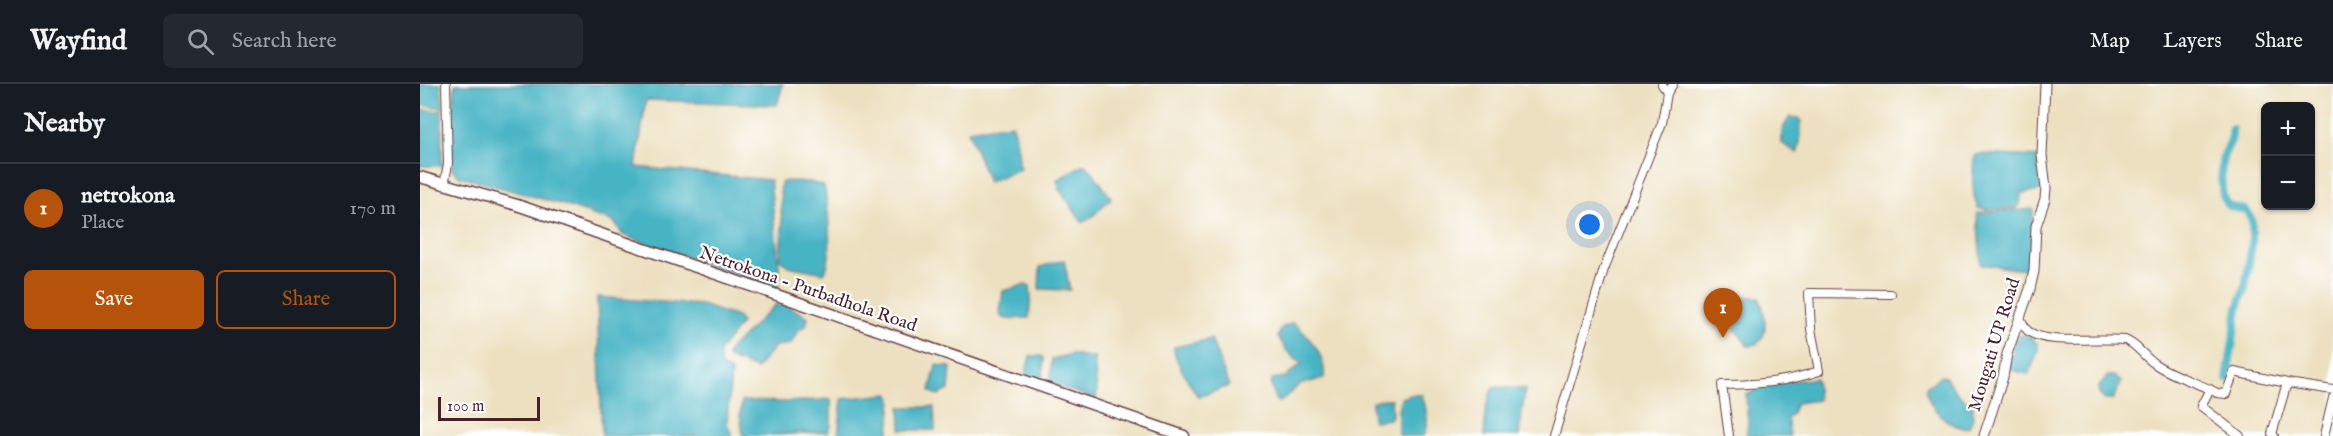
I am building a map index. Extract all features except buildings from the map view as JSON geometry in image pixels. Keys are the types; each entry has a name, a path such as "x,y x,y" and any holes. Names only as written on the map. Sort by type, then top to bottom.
{"main road":[{"name":"Netrokona - Purbadhola Road","path":"420,177 517,206 1184,436"}],"street":[{"path":"444,185 448,164 446,84"},
{"path":"1662,84 1667,93"},
{"path":"1554,436 1604,269 1662,123 1667,93 1673,84"},
{"name":"Mougati UP Road","path":"1984,436 2034,271 2036,226 2045,199 2042,155 2045,84"},
{"path":"1729,436 1722,385 1767,382 1801,377 1819,371 1811,329 1809,292 1891,294"},
{"path":"2020,318 2027,330 2037,336 2131,342 2144,356 2162,369 2217,393 2226,394 2234,372 2333,390"},
{"path":"2274,436 2272,434 2287,383"},
{"path":"2210,389 2201,406 2240,436"},
{"path":"2325,436 2333,398"}],"water":[{"path":"420,84 441,84 443,108 420,105"},
{"path":"455,84 783,84 777,105 646,100 636,167 770,180 780,276 777,288 623,235 614,222 564,205 459,176 452,170"},
{"path":"420,110 442,111 442,166 420,166"},
{"path":"1790,117 1801,120 1800,145 1797,153 1782,143 1782,130"},
{"path":"1012,124 1020,169 988,182 968,130"},
{"path":"1979,154 2037,157 2041,191 2021,193 2020,204 2017,208 1986,210 1978,208 1974,196 1973,176 1974,157"},
{"path":"1084,164 1092,171 1111,198 1092,217 1082,222 1060,190 1057,180"},
{"path":"782,182 810,182 824,186 829,256 824,273 788,266 780,259 782,225 780,187"},
{"path":"2033,209 2030,268 2016,269 1981,264 1977,213"},
{"path":"1064,260 1070,290 1039,289 1040,267"},
{"path":"1024,285 1030,286 1029,318 1001,317 1003,291"},
{"path":"597,297 701,305 738,317 741,323 719,352 721,366 731,372 727,423 732,436 602,436"},
{"path":"1734,297 1759,298 1765,321 1762,339 1757,344 1748,346 1731,324"},
{"path":"775,305 786,305 808,317 806,326 798,330 791,344 775,346 756,369 728,358 730,349"},
{"path":"1293,323 1305,334 1320,355 1324,378 1299,385 1280,402 1275,399 1271,385 1273,379 1286,377 1301,364 1286,350 1278,336 1282,327"},
{"path":"2020,335 2029,336 2038,344 2038,351 2029,374 2009,367 2015,338"},
{"path":"1211,339 1229,386 1198,397 1179,365 1174,347"},
{"path":"1072,354 1094,358 1096,399 1050,382 1052,359"},
{"path":"1030,356 1042,356 1044,359 1042,381 1025,376"},
{"path":"936,365 951,367 949,390 938,395 930,391"},
{"path":"1941,376 1945,377 1959,395 1973,406 1973,418 1969,427 1962,427 1947,421 1934,409 1926,387"},
{"path":"2108,376 2114,376 2121,382 2113,399 2104,399 2099,394 2098,388"},
{"path":"1816,378 1818,400 1796,403 1791,415 1787,418 1790,436 1746,436 1748,424 1746,395 1769,384"},
{"path":"1493,387 1525,389 1519,436 1484,436 1486,407"},
{"path":"889,394 892,399 889,433 881,436 838,436 842,399"},
{"path":"1422,395 1427,422 1424,436 1398,434 1398,410 1401,398"},
{"path":"831,399 831,425 828,432 743,436 740,414 742,401 790,402"},
{"path":"1391,399 1392,415 1389,419 1373,421 1372,402"},
{"path":"900,407 934,407 935,430 901,430"}],"waterway":[{"path":"2227,379 2238,308 2245,288 2252,243 2252,220 2246,210 2228,205 2223,196 2221,173 2232,129"}],"place":[{"name":"netrokona","path":"1723,338"}]}
